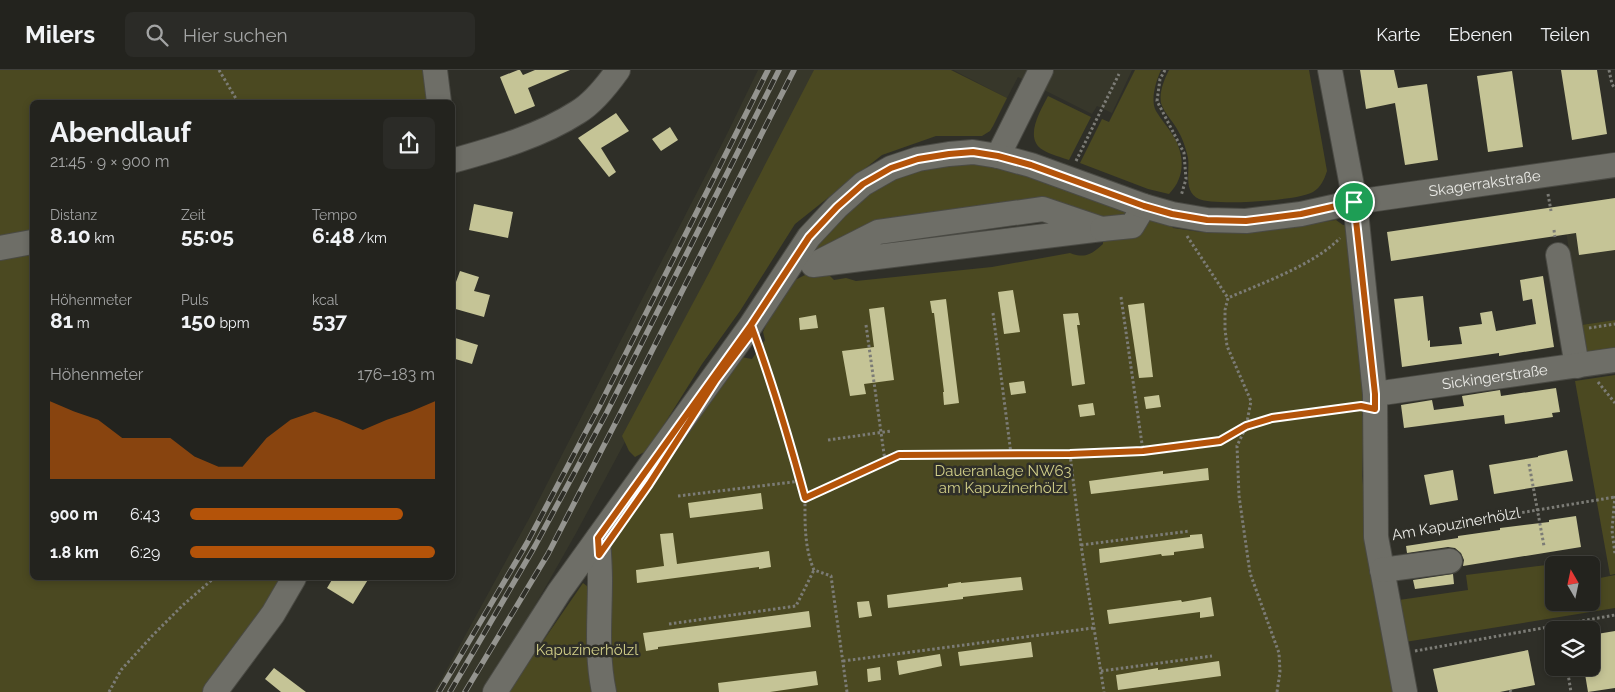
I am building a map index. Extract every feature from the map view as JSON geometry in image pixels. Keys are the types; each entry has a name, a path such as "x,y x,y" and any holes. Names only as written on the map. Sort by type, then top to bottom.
{"street":[{"path":"435,70 439,100"},
{"path":"455,160 544,131 580,111 609,83 618,70"},
{"path":"998,156 1041,70"},
{"name":"Am Kapuzinerhölzl","path":"1330,70 1354,202 1375,402 1376,537 1405,692"},
{"name":"Skagerrakstraße","path":"495,692 559,592 751,325 809,237 837,207 863,184 891,168 918,159 973,152 998,156 1172,214 1207,220 1246,221 1301,214 1354,202 1615,165"},
{"path":"788,269 813,265 878,232 1043,210 1102,229 1132,226 1144,206"},
{"path":"0,248 30,242"},
{"path":"1558,255 1577,366"},
{"name":"Sickingerstraße","path":"1375,402 1615,360"},
{"path":"598,538 600,581 598,631 601,678 604,692"},
{"path":"1382,570 1450,561"},
{"path":"215,692 273,614 293,580"}],"path":[{"path":"219,70 237,100"},
{"path":"1165,70 1160,79 1157,101 1184,152 1186,179 1182,194 1172,214 1228,298 1225,310 1227,346 1251,400 1246,426 1237,446 1239,496 1250,573 1279,653 1280,672 1277,692"},
{"path":"1609,70 1615,89"},
{"path":"1068,179 1119,74"},
{"path":"1228,298 1309,260 1334,243 1346,231"},
{"path":"1121,297 1143,451"},
{"path":"993,313 1011,454"},
{"path":"1571,331 1615,324"},
{"path":"669,624 796,606 814,570 805,535 805,498 801,482 773,386 751,325"},
{"path":"866,325 885,461"},
{"path":"805,498 899,455 1070,454 1143,451 1220,441 1246,426 1272,418 1361,406 1375,402"},
{"path":"828,440 891,431"},
{"path":"1070,454 1081,545 1104,692"},
{"name":"Am Kapuzinerhölzl","path":"1529,464 1544,546"},
{"path":"678,496 801,482"},
{"path":"1615,496 1612,530 1615,554"},
{"name":"Am Kapuzinerhölzl","path":"1376,537 1615,496"},
{"path":"1081,545 1190,531"},
{"path":"814,570 831,576 848,692"},
{"path":"109,692 121,670 153,635 212,580"},
{"path":"1590,621 1615,615"},
{"path":"843,661 1093,628"},
{"path":"1397,654 1545,630"},
{"path":"1101,671 1212,656"},
{"path":"1568,676 1571,692"}],"shaded area":[{"path":"758,70 822,70 780,153 575,535 486,692 433,692 531,515"},
{"path":"953,70 1132,70 1112,113 1097,106 1092,114 1018,77 1007,98"},
{"path":"1615,198 1615,320 1581,325 1562,206"}],"green space":[{"path":"0,70 428,70 432,100 30,100 30,236 0,240"},
{"path":"814,70 951,70 1007,98 990,131 982,136 936,136 882,155 795,224 740,311 702,364 648,450 635,457 629,451 622,436"},
{"path":"1135,70 1161,70 1154,90 1154,107 1178,144 1182,167 1178,181 1169,194 1148,189 1080,163 1102,119 1109,122"},
{"path":"1169,70 1309,70 1327,171 1320,186 1313,192 1304,195 1256,202 1208,201 1194,196 1188,181 1188,158 1184,143 1161,103 1161,90"},
{"path":"1048,96 1091,117 1069,160 1043,150 1037,145 1034,138 1035,124"},
{"name":"Daueranlage NW63 am Kapuzinerhölzl","path":"989,161 1170,223 1173,228 1201,232 1245,226 1297,226 1336,220 1343,225 1355,225 1368,383 1362,396 1362,416 1364,417 1362,476 1369,538 1396,692 508,692 583,583 592,590 617,525 741,357 752,359 765,340 763,332 772,311 793,281 809,273 830,276 834,280 846,278 856,281 992,267 1070,253 1080,256 1092,253 1103,244 1103,232 1039,202 805,259 861,194 910,169"},
{"path":"30,248 30,580 285,580 205,692 0,692 0,255"},
{"path":"1615,320 1615,350 1591,354 1586,350 1581,325"},
{"path":"1615,375 1615,574 1610,575 1575,381"},
{"path":"1545,565 1545,611 1596,611 1405,642 1399,600 1468,590 1466,575"},
{"path":"1615,575 1615,608 1600,610 1600,578"}],"building":[{"path":"518,70 523,75 535,70 570,70 528,88 535,106 515,114 500,77"},
{"path":"1360,70 1394,70 1398,88 1427,84 1438,160 1405,165 1395,103 1366,109"},
{"path":"1561,70 1597,70 1607,134 1572,140"},
{"path":"1512,71 1523,147 1488,152 1477,76"},
{"path":"616,113 629,131 601,148 616,172 609,177 578,138"},
{"path":"670,127 678,140 661,151 652,139"},
{"path":"1615,198 1615,250 1579,255 1576,233 1391,261 1387,232"},
{"path":"474,204 513,212 508,238 469,230"},
{"path":"460,271 479,277 474,291 490,295 484,317 455,309 455,285"},
{"path":"1543,276 1554,347 1499,356 1499,353 1402,367 1394,299 1423,296 1430,347 1462,344 1459,327 1482,324 1480,313 1492,311 1496,331 1536,324 1532,299 1523,301 1520,280"},
{"path":"1013,290 1020,332 1004,334 998,292"},
{"path":"946,299 959,403 944,405 934,313 932,313 930,301"},
{"path":"1144,303 1153,377 1139,378 1128,305"},
{"path":"884,307 894,380 864,384 866,394 850,396 842,351 874,347 869,309"},
{"path":"1078,313 1080,325 1077,325 1085,384 1072,386 1063,314"},
{"path":"816,315 818,328 800,330 799,318"},
{"path":"455,338 478,345 472,364 455,359"},
{"path":"1024,381 1026,393 1011,395 1009,383"},
{"path":"1556,388 1560,412 1552,413 1553,417 1505,424 1504,415 1404,428 1401,405 1432,400 1434,410 1464,406 1462,396 1500,390 1501,396"},
{"path":"1159,395 1161,407 1146,409 1144,397"},
{"path":"1093,403 1095,415 1080,417 1078,405"},
{"path":"1567,450 1573,481 1494,494 1489,465"},
{"path":"1208,468 1209,480 1091,494 1089,481 1163,471 1163,474"},
{"path":"1453,470 1458,500 1430,505 1424,475"},
{"path":"761,493 763,509 690,518 688,503"},
{"path":"1576,516 1581,547 1463,566 1464,560 1461,553 1455,548 1448,547 1407,553 1406,546"},
{"path":"673,533 677,564 769,551 771,567 637,583 636,570 664,566 660,534"},
{"path":"1202,534 1204,548 1174,552 1174,555 1162,556 1161,554 1100,563 1099,549"},
{"path":"1453,574 1454,584 1415,589 1413,580"},
{"path":"1021,577 1023,590 888,608 887,595 948,587 948,584 961,582"},
{"path":"332,580 368,580 353,604 327,588"},
{"path":"1211,597 1214,616 1200,618 1200,612 1109,624 1107,610"},
{"path":"869,601 872,616 859,618 857,602"},
{"path":"809,611 811,627 658,647 658,649 646,651 643,633"},
{"path":"1615,631 1615,688 1588,692 1585,676 1600,676 1600,634"},
{"path":"1031,642 1033,657 960,666 958,652"},
{"path":"1528,650 1535,685 1500,692 1438,692 1433,669"},
{"path":"940,654 942,666 899,675 897,661"},
{"path":"1219,661 1221,676 1118,690 1116,675"},
{"path":"880,667 881,680 868,682 867,669"},
{"path":"274,668 306,692 281,692 265,679"},
{"path":"816,671 818,685 770,692 719,692 718,683"}],"railway":[{"path":"439,692 527,543 599,407 768,70"},
{"path":"450,692 535,546 607,412 779,70"},
{"path":"465,692 548,554 794,70"}],"route":[{"path":"1354,202 1301,214 1246,221 1207,220 1172,214 1144,206 1031,165 998,156 973,152 949,154 918,159 891,168 863,184 837,207 809,237 751,325 753,331 716,380 649,484 599,555 598,538 751,325 790,440 805,498 899,455 1070,454 1143,451 1220,441 1246,426 1272,418 1361,406 1375,409 1375,394 1354,202"}],"park label":[{"name":"Kapuzinerhölzl","path":"587,650"}]}
